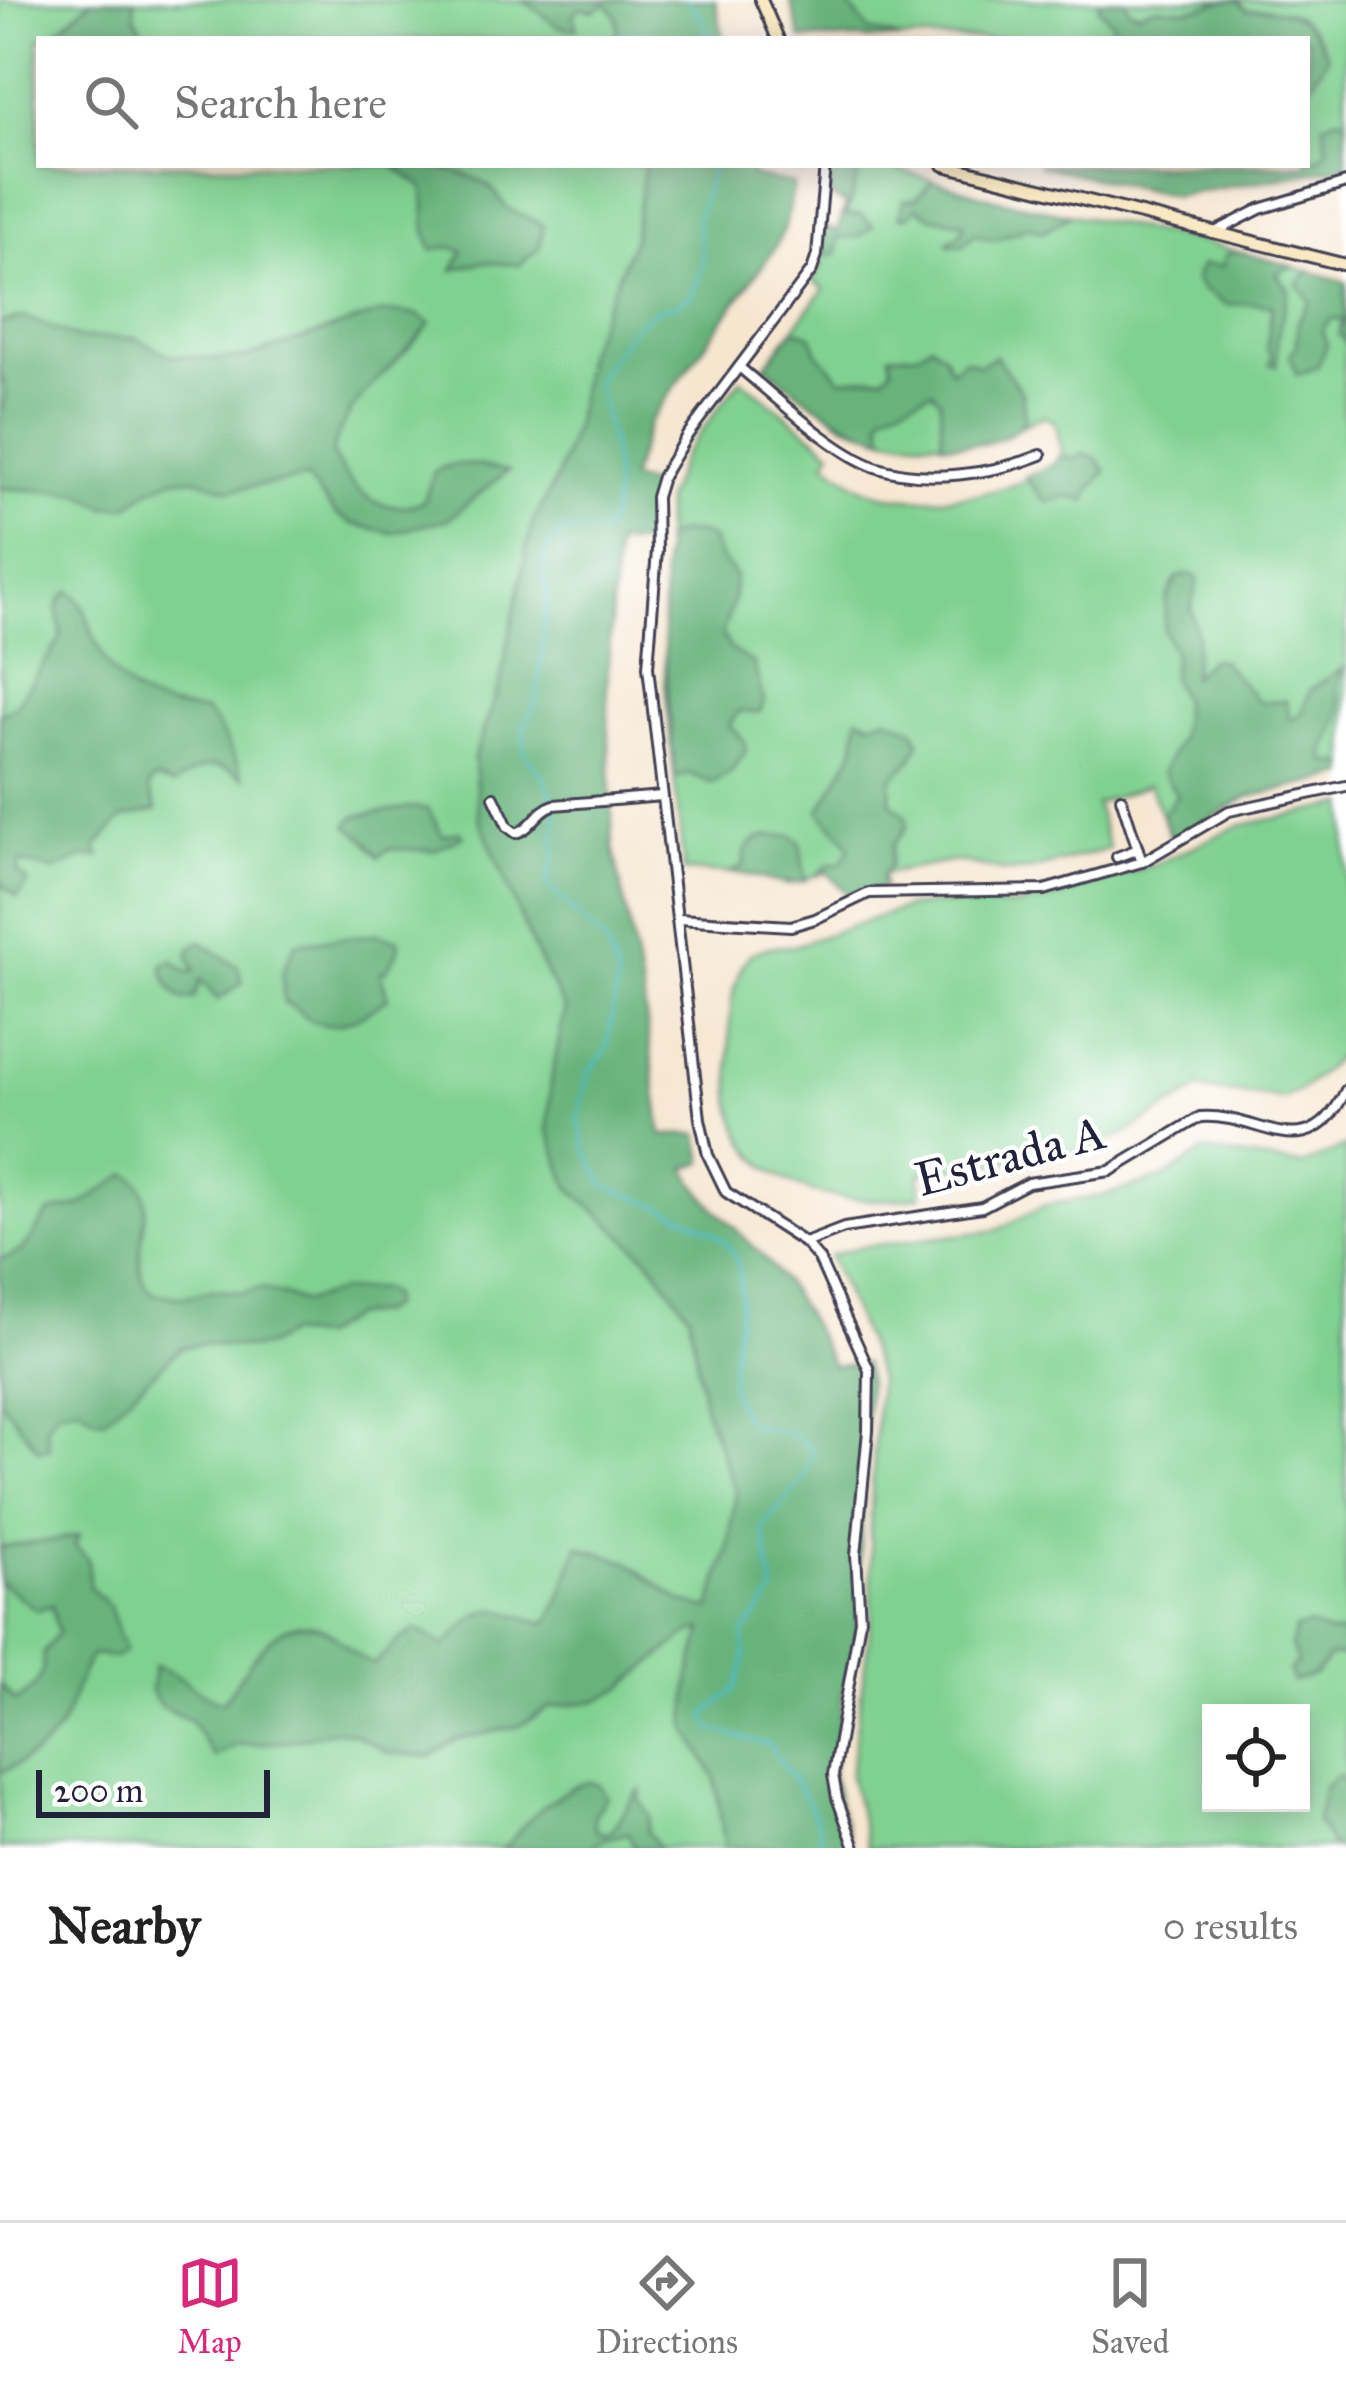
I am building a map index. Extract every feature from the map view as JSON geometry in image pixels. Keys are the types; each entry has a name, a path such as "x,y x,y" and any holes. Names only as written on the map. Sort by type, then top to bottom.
{"street":[{"path":"761,0 777,36"},
{"path":"825,168 815,263 686,437 658,489 648,667 708,1155 731,1197 805,1244 819,1259 869,1370 856,1556 860,1620 833,1774 855,1848"},
{"path":"956,168 1346,265"},
{"path":"1212,233 1260,209 1346,183"},
{"path":"739,367 803,419 873,466 915,474 964,472 1005,467 1041,455"},
{"path":"678,919 790,926 869,893 1044,890 1142,862 1229,811 1346,786"},
{"path":"494,797 508,827 516,833 554,805 662,796"},
{"path":"1121,798 1142,862"},
{"path":"1117,856 1138,849"},
{"name":"Estrada A","path":"805,1244 844,1228 982,1207 1028,1183 1110,1171 1203,1117 1275,1134 1309,1130 1332,1114 1346,1090"}],"green space":[{"path":"0,0 625,0 618,36 36,36 36,168 645,168 633,240 587,350 575,424 557,478 532,524 500,684 474,758 479,818 565,1010 551,1081 548,1129 569,1187 649,1259 689,1314 705,1410 736,1492 728,1549 690,1676 686,1726 715,1778 725,1848 0,1848"},
{"path":"92,0 134,0 135,16 145,36 51,36"},
{"path":"521,0 715,0 723,36 617,36 616,15 605,4 594,11 580,8 573,15 577,28 568,29"},
{"path":"790,0 1346,0 1346,166 1175,196 1050,168 1310,168 1310,36 800,36"},
{"path":"790,0 844,0 870,31 891,36 800,36"},
{"path":"1102,0 1125,0 1129,9 1139,13 1237,0 1247,10 1275,10 1297,17 1314,33 1328,57 1310,85 1310,36 1111,36 1113,23 1098,7"},
{"path":"1346,119 1346,166 1175,196 1050,168 1310,168 1310,157 1318,158 1327,149 1323,123"},
{"path":"396,168 443,169 481,181 509,209 543,226 540,247 520,265 482,262 453,270 463,251 432,250 424,188"},
{"path":"645,168 751,168 752,176 794,184 785,227 773,251 650,421 630,479 651,485 648,543 616,544 607,685 613,847 643,994 662,1135 699,1134 704,1162 686,1168 695,1182 777,1273 833,1366 864,1363 868,1381 857,1635 844,1687 832,1776 852,1848 725,1848 715,1778 686,1726 690,1676 703,1629 689,1633 622,1688 596,1701 550,1707 520,1726 456,1740 431,1757 388,1753 353,1733 337,1730 282,1742 237,1745 214,1757 191,1721 161,1706 151,1691 154,1666 223,1702 265,1644 294,1626 311,1625 329,1632 374,1664 417,1629 444,1646 476,1616 492,1610 547,1623 578,1546 626,1561 681,1601 710,1609 728,1549 736,1492 705,1410 689,1314 649,1259 569,1187 548,1129 551,1081 565,1010 479,818 474,758 500,684 532,524 557,478 575,424 587,350 633,240"},
{"path":"832,168 893,168 995,199 1204,242 1346,282 1346,775 1248,797 1172,840 1149,785 1096,804 1109,849 1031,870 1006,872 956,861 883,874 884,887 849,895 826,872 787,885 752,874 684,871 665,686 665,501 684,454 741,379 832,451 826,462 860,486 884,495 927,499 1006,487 1049,467 1062,452 1055,422 1043,416 984,444 885,438 844,424 765,366 824,289 813,281 822,265 824,226 837,232 846,204 829,195"},
{"path":"832,168 857,168 846,215 861,215 873,226 861,236 838,238 837,253 828,256 823,253 824,226 837,232 846,204 829,195"},
{"path":"933,180 1070,215 1043,232 1028,227 994,240 974,234 963,246 950,245 947,243 961,233 964,223 931,217 916,207 908,217 899,217 904,200 916,199"},
{"path":"1237,251 1292,266 1276,273 1289,290 1277,338 1277,366 1270,364 1267,348 1272,305 1228,305 1203,290 1195,279 1202,265 1223,266 1225,255"},
{"path":"1309,271 1346,282 1346,342 1339,335 1343,319 1331,319 1322,330 1327,346 1317,367 1297,375 1290,355 1297,345 1298,321 1310,301 1297,284"},
{"path":"380,313 418,315 430,323 348,415 332,454 358,490 394,506 424,501 434,472 443,467 470,464 508,471 448,519 392,533 353,524 336,514 306,478 230,490 175,478 128,506 106,507 78,493 0,488 0,416 7,393 0,372 0,323 25,317 77,338 135,338 169,355 222,359 247,357"},
{"path":"794,329 811,335 818,353 841,379 884,376 892,368 890,355 918,353 931,344 944,354 950,370 966,359 979,365 996,356 1022,393 1025,420 998,440 942,444 940,399 932,391 885,412 881,419 885,438 868,432 822,408 765,366"},
{"path":"1083,454 1096,458 1106,471 1086,501 1069,497 1046,502 1025,477 1052,465 1060,456 1074,459"},
{"path":"701,533 712,539 735,576 733,602 722,634 731,650 753,663 764,701 760,712 738,712 729,725 744,740 746,751 730,773 711,783 688,773 675,778 663,625 664,537"},
{"path":"1191,574 1198,579 1191,608 1197,635 1192,677 1209,660 1221,660 1259,702 1286,700 1290,720 1302,713 1310,690 1343,668 1337,688 1339,716 1324,756 1327,762 1346,764 1346,775 1248,797 1172,840 1162,816 1177,795 1162,772 1179,739 1182,700 1171,678 1174,654 1164,630 1166,599 1177,577"},
{"path":"70,591 84,608 105,660 126,686 153,702 205,711 245,779 217,766 201,769 174,785 155,779 148,787 157,810 122,818 96,847 100,857 84,857 53,871 21,862 17,872 28,881 18,897 3,886 0,876 0,715 16,705 61,638 59,601"},
{"path":"858,717 871,722 887,717 914,730 920,743 912,759 891,779 891,802 906,816 907,827 893,845 890,866 882,875 884,887 849,895 826,872 816,876 828,865 841,863 849,849 820,810 855,748"},
{"path":"1346,804 1346,1049 1302,1090 1282,1099 1199,1089 1125,1134 1076,1153 920,1173 921,1196 894,1199 866,1200 810,1191 764,1165 747,1144 732,1101 730,1027 734,988 750,954 794,946 907,907 1044,901 1156,864 1238,826"},
{"path":"428,809 443,836 459,831 463,836 434,850 388,849 379,857 347,825 356,816"},
{"path":"765,836 792,836 800,842 805,881 786,883 730,873 744,865 748,847"},
{"path":"375,934 399,940 397,953 386,971 380,972 388,998 351,1020 330,1025 308,1019 284,1003 282,973 296,943"},
{"path":"200,941 238,967 243,982 218,1000 201,980 194,998 183,1000 164,974 163,964 172,960 187,972 195,971 190,949"},
{"path":"1346,1146 1346,1848 868,1848 850,1776 872,1615 870,1531 878,1381 829,1256 859,1247 997,1230 1045,1205 1101,1196 1165,1177 1204,1151 1303,1165"},
{"path":"127,1174 140,1184 145,1197 140,1266 154,1294 184,1297 261,1288 305,1302 339,1291 381,1289 390,1295 391,1306 379,1313 350,1317 320,1337 287,1334 267,1346 252,1348 182,1347 104,1419 78,1406 58,1410 46,1426 49,1448 39,1451 0,1400 0,1259 24,1247 50,1212 79,1206"},
{"path":"79,1535 75,1545 88,1559 90,1587 110,1607 125,1651 115,1658 90,1657 53,1738 0,1773 0,1685 16,1701 29,1691 41,1675 43,1653 58,1633 52,1605 37,1610 0,1582 0,1548"},
{"path":"1309,1625 1329,1634 1346,1633 1346,1656 1330,1656 1314,1675 1293,1682 1289,1671 1297,1662 1291,1645 1295,1629"},
{"path":"1338,1775 1346,1784 1346,1848 1333,1848 1317,1821 1324,1787"},
{"path":"591,1782 607,1797 594,1816 595,1829 606,1834 611,1830 641,1790 639,1800 650,1816 647,1831 659,1848 635,1848 628,1833 598,1841 594,1848 501,1848 550,1801"}],"waterway":[{"path":"687,0 704,21 706,36"},
{"path":"553,800 525,754 523,729 537,701 548,591 540,573 548,548 561,532 605,532 612,513 615,475 596,379 633,328 656,310 675,306 692,295 703,263 697,220 712,168"},
{"path":"556,809 555,853 547,885 606,943 618,977 607,1049 588,1073 578,1116 585,1147 603,1184 689,1219 730,1248 741,1286 732,1370 736,1401 747,1423 795,1435 813,1451 802,1482 762,1527 774,1593 744,1633 745,1660 736,1688 705,1714 711,1729 770,1745 812,1810 819,1848"}]}
